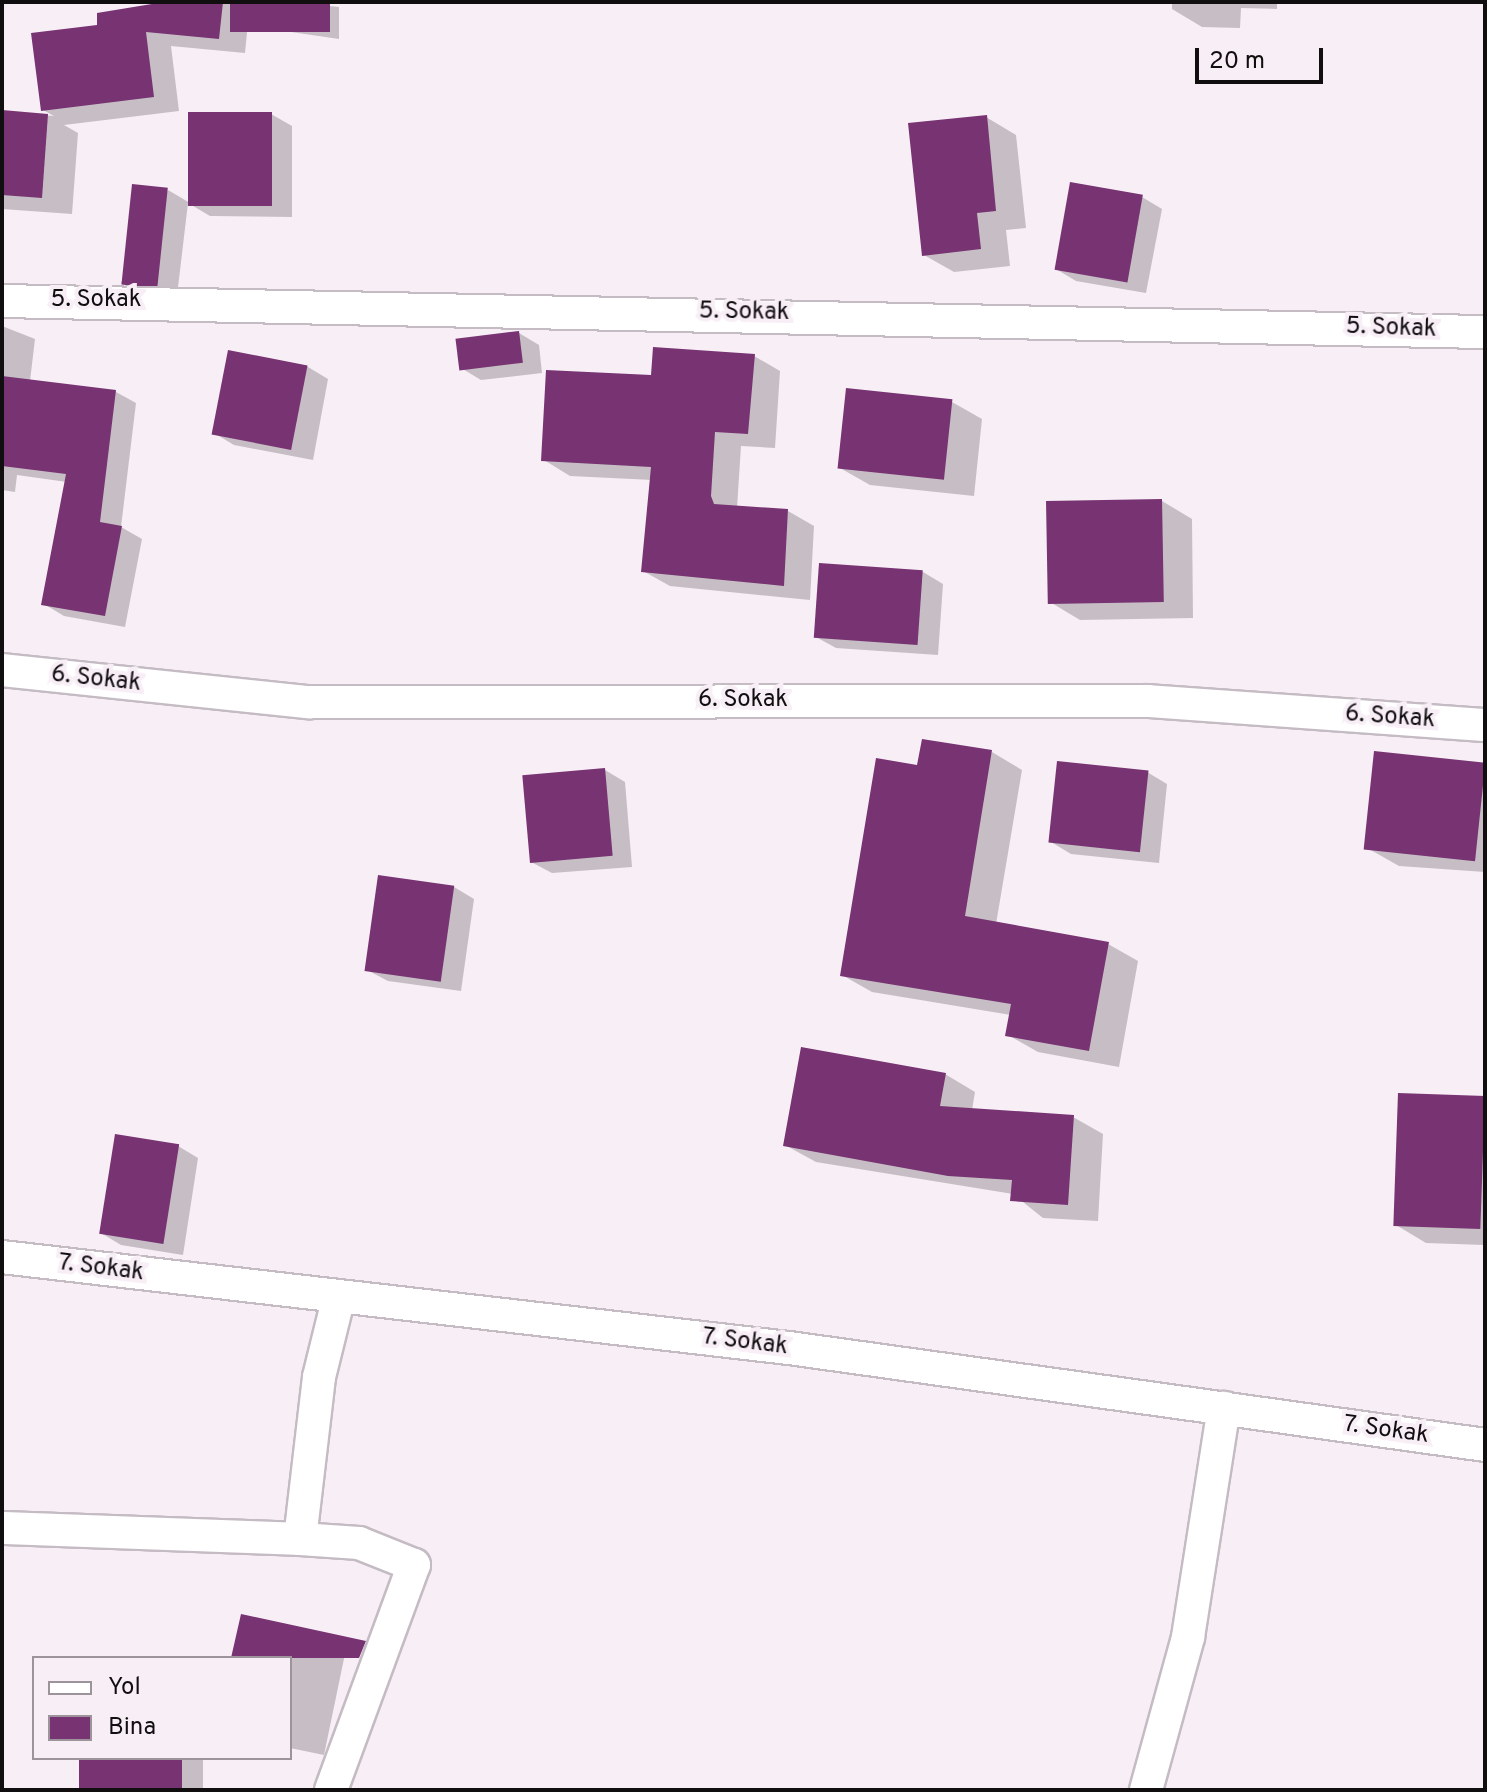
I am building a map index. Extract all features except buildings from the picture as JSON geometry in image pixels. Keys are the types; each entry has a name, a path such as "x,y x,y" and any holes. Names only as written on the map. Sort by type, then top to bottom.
{"street":[{"name":"5. Sokak","path":"2,301 1485,332"},
{"name":"6. Sokak","path":"2,670 309,702 1148,701 1485,725"},
{"name":"7. Sokak","path":"2,1257 339,1296 1224,1408 1485,1445"},
{"path":"300,1539 319,1377 339,1296"},
{"path":"1146,1790 1188,1637 1224,1408"},
{"path":"2,1528 359,1543 414,1565 331,1790"}]}
